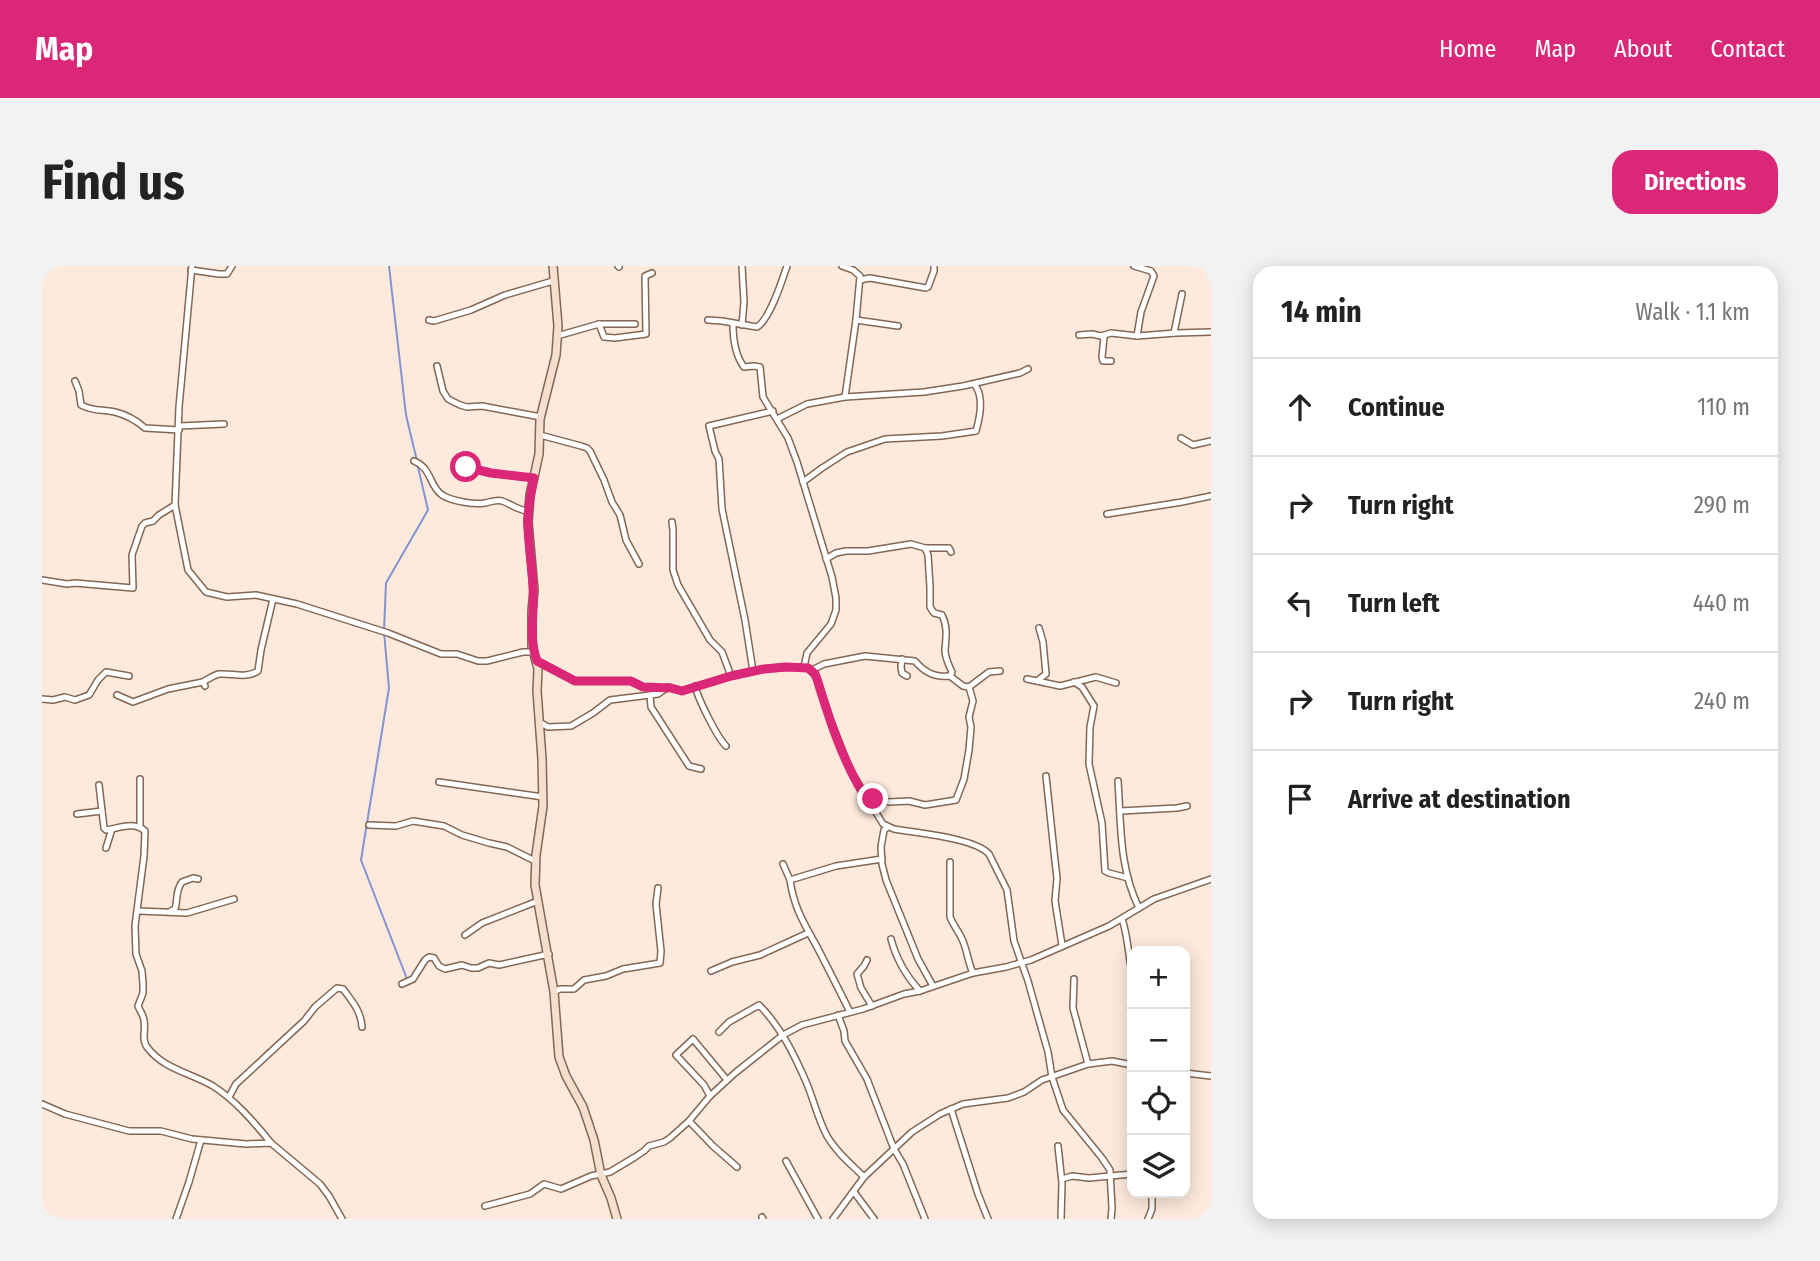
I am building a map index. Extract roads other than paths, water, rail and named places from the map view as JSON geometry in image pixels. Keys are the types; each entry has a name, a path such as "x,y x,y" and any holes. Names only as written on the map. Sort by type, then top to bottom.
{"street":[{"path":"232,266 227,274 192,268 179,407 175,505 188,570 206,592 227,597 256,595 297,604 388,633 441,654 457,654 487,661 534,652"},
{"path":"552,266 557,337 554,364 541,417 539,454 528,511 543,797 535,884 554,992 559,1057 583,1107 616,1219"},
{"path":"742,266 742,325"},
{"path":"708,320 757,327 762,324 787,266"},
{"path":"842,266 860,276 845,397"},
{"path":"860,280 870,278 926,288 934,266"},
{"path":"1134,266 1151,271 1154,276 1141,312 1137,336"},
{"path":"599,324 604,337 646,334 645,276 652,273"},
{"path":"429,320 434,321 471,310 505,295 553,281"},
{"path":"1174,333 1182,294"},
{"path":"856,320 898,326"},
{"path":"557,337 599,324 635,324"},
{"path":"733,324 733,339 740,363 744,367 760,367 763,397 789,441 835,590 836,610 828,629 807,653 804,667"},
{"path":"1079,335 1101,336 1111,333 1137,336 1211,332"},
{"path":"1101,336 1104,337 1103,361 1111,362"},
{"path":"437,366 443,391 448,399 460,405 482,406 541,417"},
{"path":"777,418 807,404 845,397 924,392 1020,373 1028,369"},
{"path":"75,381 81,404 91,410 128,416 145,428 224,424"},
{"path":"803,482 821,467 847,453 885,439 976,431 979,390 974,383"},
{"path":"753,671 722,509 719,459 709,426 773,411"},
{"path":"540,435 590,451 623,522 626,540 639,564"},
{"path":"1181,438 1193,445 1211,441"},
{"path":"414,461 424,466 440,494 452,500 482,504 502,501 528,511"},
{"path":"466,467 534,478"},
{"path":"1107,514 1211,496"},
{"path":"42,580 133,588 132,555 142,526 153,522 175,505"},
{"path":"672,522 673,570 678,585 710,640 722,652 731,676"},
{"path":"826,559 846,551 868,551 911,544 925,548 949,548 951,552"},
{"path":"925,548 928,555 930,607 934,613 942,615 946,623 946,655 952,672 950,676"},
{"path":"117,695 133,702 169,689 204,684 217,674 254,674 258,671 273,599"},
{"path":"1037,681 1046,674 1039,628"},
{"path":"812,670 824,664 865,656 902,659 915,661 929,673 940,677 950,676 963,686 969,687 989,672 1000,671"},
{"path":"902,659 902,673 907,676"},
{"path":"537,661 575,681 631,681 643,687 682,691 753,671 786,667 812,670 850,771 883,824 968,843 985,849 989,854 1007,890 1014,941 1063,1110 1108,1165 1111,1176 1111,1219"},
{"path":"538,673 548,668"},
{"path":"42,699 65,697 75,700 89,695 106,672 129,676"},
{"path":"1027,678 1060,686 1096,677 1116,683"},
{"path":"1074,682 1082,687 1094,706 1090,727 1089,764 1102,823 1105,871 1128,878"},
{"path":"695,686 719,739 726,746"},
{"path":"869,803 874,798 886,802 909,801 932,805 957,800 969,750 969,716 973,701 969,687"},
{"path":"539,722 548,727 571,726 610,700 658,694 666,688"},
{"path":"649,695 651,707 689,766 701,769"},
{"path":"1046,776 1056,869 1055,901 1062,945"},
{"path":"140,779 140,827"},
{"path":"1118,781 1122,853 1139,908"},
{"path":"439,782 543,797"},
{"path":"99,785 104,828 106,830 135,825 145,831 139,911 135,926 136,954 142,971 143,985 138,1006 145,1021 146,1046 173,1068 211,1085 229,1097 271,1143 320,1184 342,1219"},
{"path":"1120,811 1187,806"},
{"path":"77,814 102,811"},
{"path":"369,825 396,826 413,821 444,826 463,835 507,846 536,861"},
{"path":"888,827 883,834 882,859 886,880 918,959 933,986"},
{"path":"106,848 112,829"},
{"path":"790,880 836,866 882,859"},
{"path":"950,862 950,917 964,942 966,958 973,973"},
{"path":"783,864 790,880 795,904 808,933 850,1012"},
{"path":"168,912 175,909 177,892 182,882 198,879"},
{"path":"485,1206 530,1194 544,1184 561,1189 591,1176 610,1172 649,1146 670,1138 727,1080 783,1035 802,1025 873,1006 973,973 1031,960 1095,933 1167,893 1211,879"},
{"path":"554,992 574,989 584,980 622,969 660,963 656,904 658,888"},
{"path":"139,911 187,913 234,899"},
{"path":"465,934 482,923 538,901"},
{"path":"1122,919 1128,946"},
{"path":"711,971 808,933"},
{"path":"891,939 904,970 920,990"},
{"path":"402,984 412,979 429,957 445,968 462,965 478,968 489,963 499,965 548,954"},
{"path":"867,960 857,974 861,988 873,1006"},
{"path":"1074,979 1073,1008 1088,1064"},
{"path":"229,1097 236,1084 337,988 343,989 359,1010 362,1027"},
{"path":"719,1032 729,1022 759,1005 783,1035 803,1075 827,1135 835,1148 864,1177"},
{"path":"838,1015 845,1041 874,1093 894,1149 903,1164 925,1219"},
{"path":"710,1096 704,1085 676,1055 693,1039 727,1080"},
{"path":"833,1219 864,1177 912,1132 929,1120 963,1104 1008,1098 1042,1080 1088,1064 1112,1061 1127,1064"},
{"path":"1190,1074 1211,1076"},
{"path":"42,1104 65,1114 129,1131 161,1131 201,1140 246,1144 271,1143"},
{"path":"951,1109 988,1219"},
{"path":"689,1121 737,1167"},
{"path":"176,1219 190,1182 201,1140"},
{"path":"1058,1146 1062,1179 1061,1219"},
{"path":"786,1161 818,1219"},
{"path":"1062,1179 1127,1174"},
{"path":"854,1192 874,1219"},
{"path":"1148,1219 1152,1198"}],"waterway":[{"path":"389,266 406,415 417,461"},
{"path":"407,979 361,860 389,688 384,632 386,583 428,510 418,467"}]}
